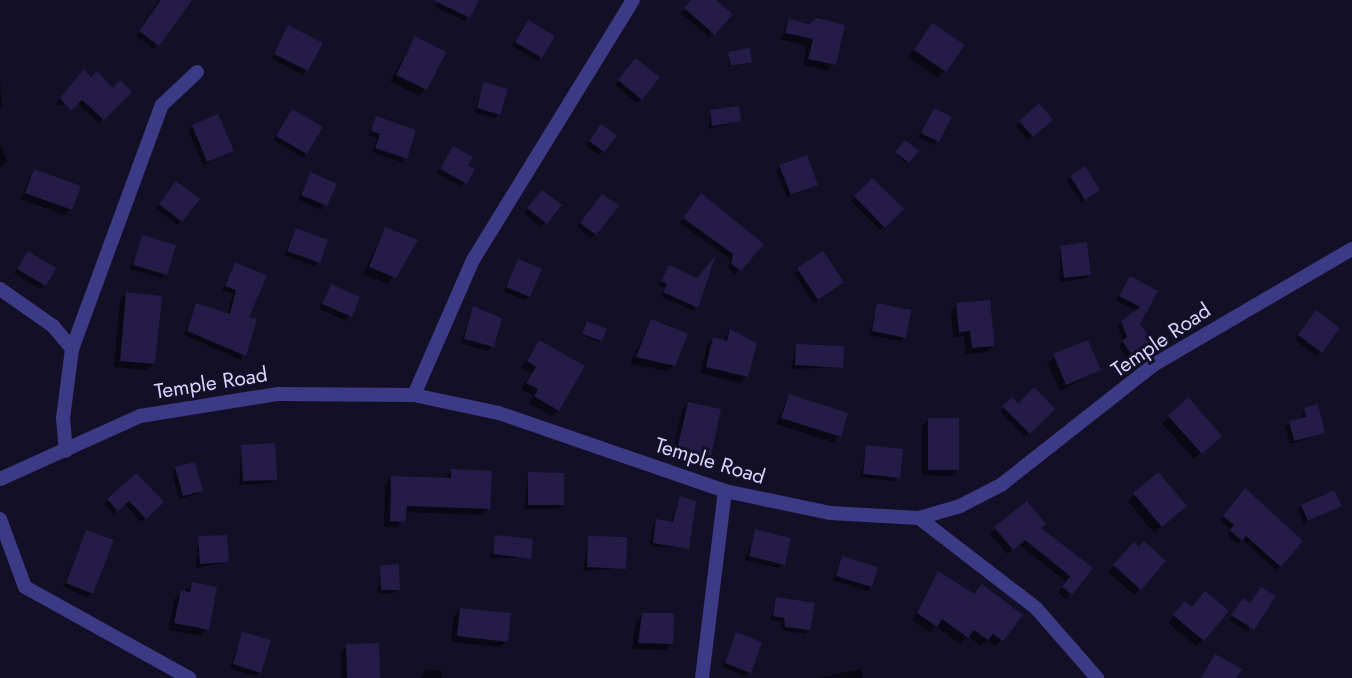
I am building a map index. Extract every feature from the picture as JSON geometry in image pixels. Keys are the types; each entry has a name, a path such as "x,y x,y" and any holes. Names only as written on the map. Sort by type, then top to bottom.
{"street":[{"path":"414,395 473,260 633,0"},
{"path":"66,451 63,418 72,349 162,105 197,72"},
{"name":"Temple Road","path":"0,479 140,416 278,394 414,395 499,413 725,491 830,513 919,518 960,506 1001,485 1155,364 1352,249"},
{"path":"0,289 53,326 72,349"},
{"path":"702,678 725,491"},
{"path":"919,518 1036,608 1097,678"},
{"path":"0,519 25,587 189,678"}],"building":[{"path":"161,0 192,0 159,46 139,31"},
{"path":"433,0 479,0 470,18"},
{"path":"691,0 716,0 733,14 715,35 684,8"},
{"path":"817,18 845,25 836,65 808,59 813,39 785,33 789,19 809,24"},
{"path":"528,20 555,36 542,58 515,42"},
{"path":"932,23 965,45 946,72 914,50"},
{"path":"288,25 323,43 308,71 274,54"},
{"path":"415,36 446,52 427,90 396,75"},
{"path":"750,48 752,62 731,66 728,52"},
{"path":"635,58 660,77 642,100 618,80"},
{"path":"84,69 91,77 97,71 113,88 120,80 132,92 104,120 82,100 71,111 60,98"},
{"path":"483,82 508,89 500,115 477,108"},
{"path":"1039,103 1053,120 1033,137 1019,121"},
{"path":"739,106 741,121 712,126 710,110"},
{"path":"934,108 952,117 939,142 921,133"},
{"path":"292,109 323,127 307,154 276,136"},
{"path":"218,114 234,151 207,162 192,125"},
{"path":"376,116 416,130 407,159 375,148 380,134 371,131"},
{"path":"601,124 617,136 604,152 589,141"},
{"path":"905,140 919,151 909,163 895,152"},
{"path":"453,146 473,157 468,165 475,169 467,184 440,169"},
{"path":"807,155 818,185 791,195 779,165"},
{"path":"1085,166 1100,190 1085,200 1070,176"},
{"path":"34,169 81,186 72,210 25,193"},
{"path":"311,172 337,184 327,206 301,195"},
{"path":"872,178 904,209 885,228 854,196"},
{"path":"176,181 200,199 182,222 159,204"},
{"path":"542,190 562,205 547,224 527,208"},
{"path":"701,193 764,244 741,271 731,264 733,254 683,218"},
{"path":"602,194 619,206 596,235 580,223"},
{"path":"385,227 418,240 396,278 369,267"},
{"path":"296,228 328,240 320,263 287,251"},
{"path":"142,235 176,245 167,275 133,265"},
{"path":"1087,242 1091,275 1064,278 1060,246"},
{"path":"28,251 56,268 46,286 17,269"},
{"path":"823,251 844,282 818,300 797,268"},
{"path":"716,255 698,308 663,292 667,284 661,281 669,265 697,278"},
{"path":"518,259 542,269 530,297 506,287"},
{"path":"235,262 267,276 249,317 257,319 246,356 187,331 196,303 230,314 236,290 225,286"},
{"path":"1130,276 1158,291 1140,324 1155,345 1141,355 1138,350 1132,355 1122,341 1127,337 1121,321 1140,307 1119,296"},
{"path":"331,284 360,297 352,317 322,304"},
{"path":"126,292 162,296 155,364 120,361"},
{"path":"990,300 995,346 972,348 970,331 959,332 956,303"},
{"path":"877,303 911,310 906,338 872,331"},
{"path":"473,306 502,318 494,347 464,339"},
{"path":"1316,310 1340,328 1322,353 1298,335"},
{"path":"651,319 688,334 675,366 636,357"},
{"path":"587,321 607,329 602,341 582,334"},
{"path":"730,329 757,343 748,377 706,367 713,337 727,341"},
{"path":"539,340 585,366 559,411 534,396 538,389 526,383 536,367 527,361"},
{"path":"1088,340 1101,370 1066,385 1053,354"},
{"path":"796,344 844,346 843,368 795,365"},
{"path":"1034,387 1055,409 1030,434 1002,406 1012,397 1018,404"},
{"path":"789,394 848,413 841,437 781,418"},
{"path":"1188,397 1222,436 1202,454 1168,416"},
{"path":"688,402 721,409 711,457 677,449"},
{"path":"1318,404 1325,433 1294,441 1289,421 1306,417 1304,408"},
{"path":"928,418 959,418 959,470 928,470"},
{"path":"275,443 277,480 243,481 241,445"},
{"path":"866,445 903,449 900,478 863,474"},
{"path":"195,462 203,491 183,496 175,467"},
{"path":"451,469 492,471 490,509 407,506 405,522 390,521 391,476 451,478"},
{"path":"528,472 564,473 564,505 528,505"},
{"path":"1158,472 1187,506 1162,527 1133,493"},
{"path":"136,473 164,502 146,519 129,501 118,511 107,499"},
{"path":"1245,488 1303,541 1281,567 1246,536 1242,541 1230,530 1234,525 1223,516"},
{"path":"1334,490 1342,506 1308,521 1301,505"},
{"path":"680,496 696,501 689,549 653,543 656,519 673,522"},
{"path":"1027,501 1046,524 1041,528 1093,568 1072,595 1062,587 1070,576 1025,540 1013,550 994,527"},
{"path":"755,529 791,538 785,565 749,556"},
{"path":"86,530 114,540 93,594 66,583"},
{"path":"227,535 229,562 200,564 198,536"},
{"path":"495,535 533,539 531,559 493,554"},
{"path":"588,536 627,537 626,569 587,567"},
{"path":"1144,541 1166,561 1141,590 1113,565 1134,542 1139,547"},
{"path":"842,556 878,567 872,587 836,576"},
{"path":"399,564 400,590 381,590 380,565"},
{"path":"938,571 974,594 982,584 1023,615 1003,641 993,634 988,640 974,630 968,638 942,619 937,627 917,613"},
{"path":"192,582 217,587 209,630 174,623 181,590 190,592"},
{"path":"1261,587 1276,596 1254,630 1231,615 1243,598 1250,603"},
{"path":"1205,591 1229,611 1204,641 1173,615 1185,601 1192,607"},
{"path":"776,597 815,603 810,630 785,627 784,618 773,616"},
{"path":"460,608 511,613 508,642 457,636"},
{"path":"642,613 674,613 673,644 638,643"},
{"path":"242,632 271,640 261,673 233,664"},
{"path":"736,632 762,642 751,673 725,663"},
{"path":"379,643 380,678 347,678 346,644"},
{"path":"1215,654 1242,669 1236,678 1201,678"}]}
